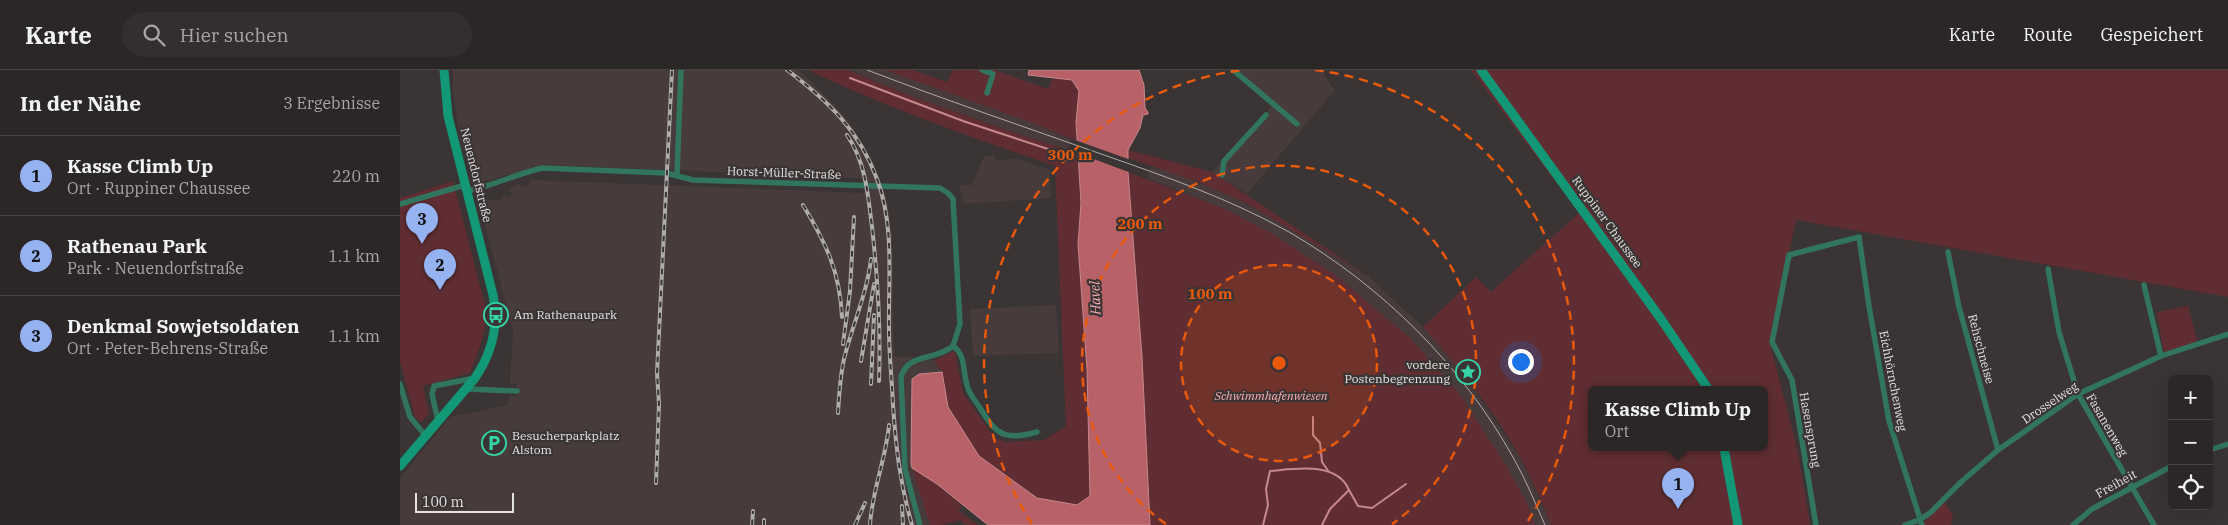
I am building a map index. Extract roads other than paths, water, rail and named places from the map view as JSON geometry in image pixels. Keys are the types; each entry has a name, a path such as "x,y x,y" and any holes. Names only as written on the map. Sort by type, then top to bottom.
{"main road":[{"name":"Neuendorfstraße","path":"444,70 448,116 495,304 494,331 485,362 475,378"},
{"name":"Ruppiner Chaussee","path":"1481,70 1661,319 1706,386"},
{"path":"400,466 475,378"},
{"path":"1725,451 1738,525"}],"street":[{"path":"677,175 680,70"},
{"path":"982,70 993,74 987,93"},
{"path":"1233,70 1297,124"},
{"path":"1222,176 1224,161 1266,115"},
{"name":"Horst-Müller-Straße","path":"400,204 466,188 496,184 527,171 542,168 677,175 693,180 940,188 948,192 953,199 960,324 953,346"},
{"name":"Hasensprung","path":"1816,525 1792,380 1772,342 1790,255 1859,237"},
{"name":"Eichhörnchenweg","path":"1859,237 1889,421 1920,522"},
{"name":"Rehschneise","path":"1948,252 1959,307 1998,450"},
{"name":"Fasanenweg","path":"2048,269 2060,332 2078,394 2154,525"},
{"path":"2144,286 2161,356"},
{"name":"Drosselweg","path":"1905,525 1920,522 1962,481 1998,450 2078,394 2161,356 2228,334"},
{"path":"920,525 905,469 901,377 903,371 912,361 936,356 953,346 962,355 968,389 992,427 1005,436 1037,432"},
{"path":"438,421 432,394 434,386 475,378"},
{"path":"400,384 410,417 425,435"},
{"path":"466,389 517,391"},
{"path":"2213,449 2228,444"},
{"name":"Freiheit","path":"2073,525 2092,509 2168,468"}],"water":[{"name":"Havel","path":"1029,70 1139,70 1144,85 1145,108 1148,114 1143,115 1140,128 1128,150 1128,172 1142,357 1150,525 988,525 937,484 912,468 912,379 919,374 942,372 948,407 979,456 1037,498 1077,505 1090,496 1087,369 1078,244 1081,203 1076,122 1079,91 1072,80 1028,75"}],"waterway":[{"path":"850,78 963,121 1051,150"},
{"path":"1313,417 1313,435 1320,443 1322,462 1329,472"},
{"path":"1263,525 1268,505 1266,489 1270,471 1303,468 1325,471 1335,475 1343,481 1349,490 1330,509 1322,525"},
{"path":"1349,490 1358,506 1372,508 1406,484"}],"tram line":[{"path":"867,70 1198,189 1267,220 1323,253 1356,277 1417,330 1470,391 1493,424 1518,467 1545,525"}],"railway":[{"path":"656,483 659,404 657,373 672,70"},
{"path":"787,70 829,105 851,131 870,162 883,197 890,273 889,339 893,405 899,466 912,525"},
{"path":"847,135 862,168 869,203 878,304 880,342 879,381"},
{"path":"803,205 819,232 835,272 842,317"},
{"path":"843,344 850,291 854,217"},
{"path":"838,413 844,359 863,297 871,259"},
{"path":"861,361 874,284"},
{"path":"871,384 874,315"},
{"path":"870,525 873,499 889,425"},
{"path":"855,525 865,503"},
{"path":"902,506 903,525"},
{"path":"752,525 753,511"},
{"path":"764,520 764,525"}],"place":[{"name":"Denkmal Sowjetsoldaten","path":"422,244"},
{"name":"Rathenau Park","path":"440,290"},
{"name":"Am Rathenaupark","path":"496,315"},
{"name":"vordere Postenbegrenzung","path":"1468,372"},
{"name":"Besucherparkplatz Alstom","path":"494,443"},
{"name":"Kasse Climb Up","path":"1678,509"}],"park label":[{"name":"Schwimmhafenwiesen","path":"1271,396"}]}
